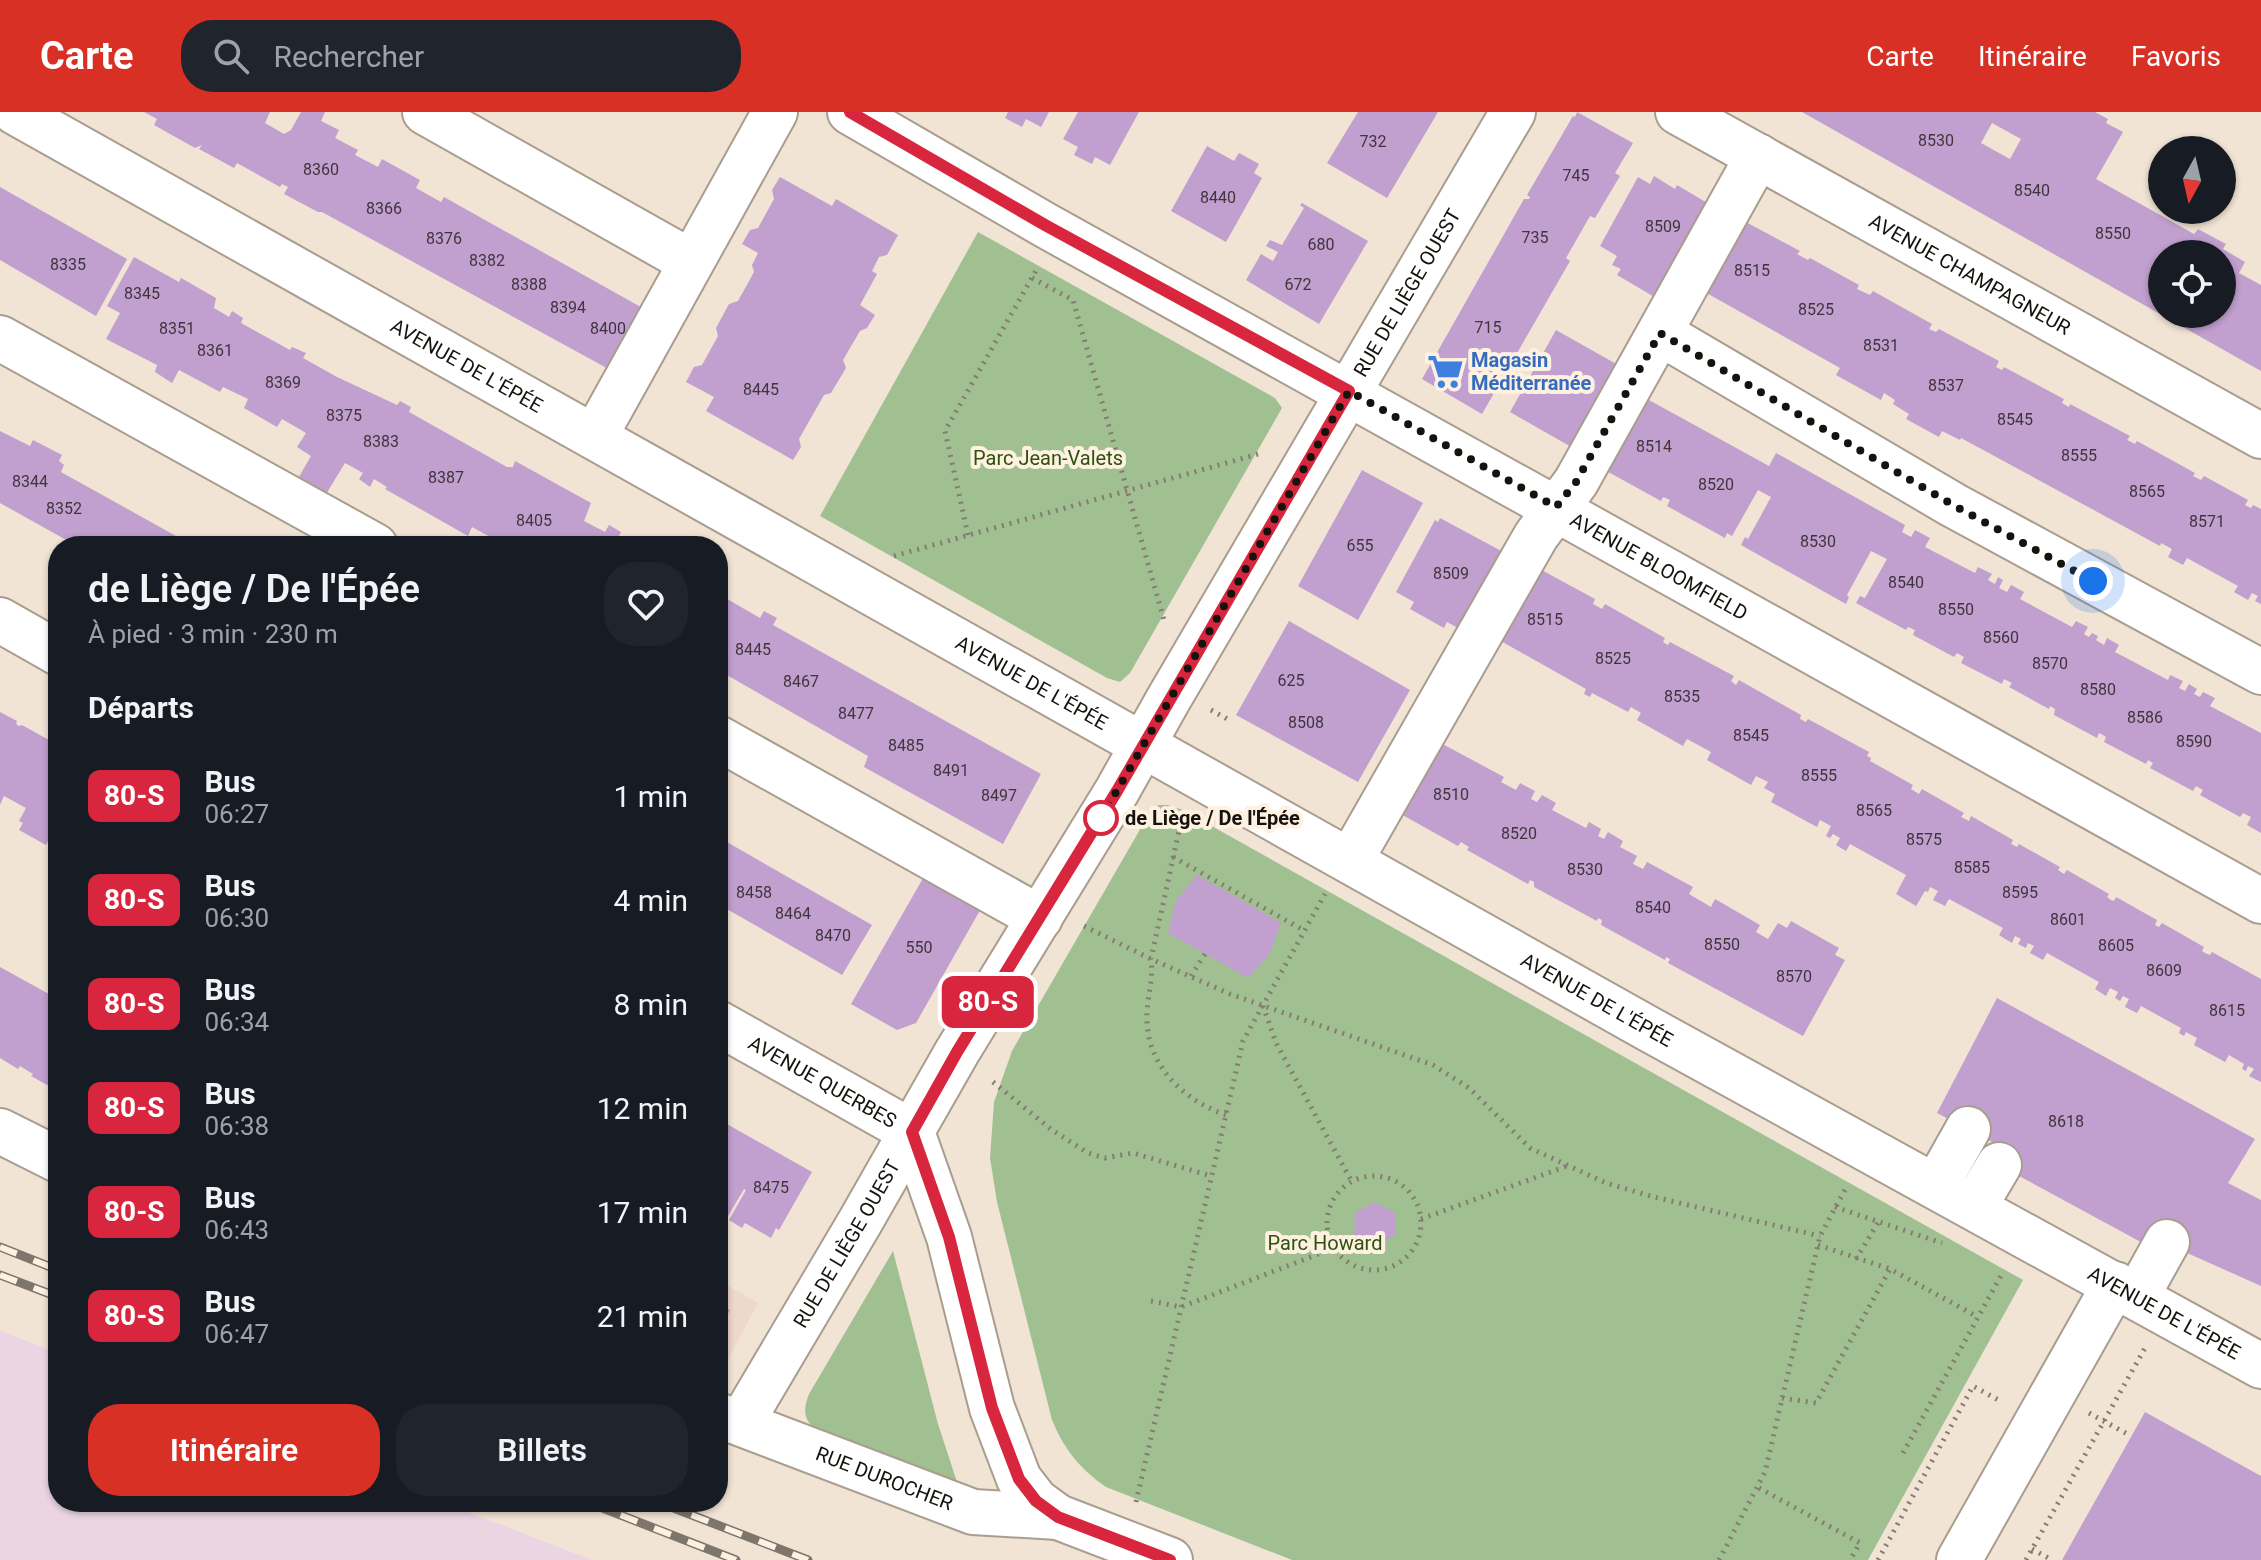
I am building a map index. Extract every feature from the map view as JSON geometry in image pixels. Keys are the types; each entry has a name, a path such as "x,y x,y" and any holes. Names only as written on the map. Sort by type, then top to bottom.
{"street":[{"name":"AVENUE DE L'ÉPÉE","path":"15,112 1143,745 1340,873 1936,1186 2261,1366"},
{"path":"425,112 691,262"},
{"path":"595,436 775,112"},
{"name":"AVENUE BLOOMFIELD","path":"850,112 1045,225 1349,391 2261,901"},
{"name":"RUE DE LIÈGE OUEST","path":"730,1419 912,1132 957,1052 1060,921 1143,745 1513,112"},
{"name":"AVENUE CHAMPAGNEUR","path":"1678,112 2261,436"},
{"path":"1340,873 1536,536 1576,482 1758,156"},
{"path":"1660,333 1953,505 2261,672"},
{"path":"0,338 357,536"},
{"path":"0,620 48,647"},
{"path":"728,743 1060,921"},
{"name":"AVENUE QUERBES","path":"728,1029 912,1132 949,1237 992,1408 1014,1469 1036,1501 1058,1517"},
{"path":"1936,1186 1968,1129"},
{"path":"0,1131 48,1155"},
{"path":"1974,1207 1999,1165"},
{"path":"1959,1560 2126,1290 2167,1242"},
{"name":"RUE DUROCHER","path":"730,1419 973,1512 1058,1517"},
{"path":"1058,1517 1170,1560"}],"path":[{"path":"968,535 945,431 1042,262"},
{"path":"1032,278 1073,300 1165,624"},
{"path":"884,559 1267,452"},
{"path":"1209,709 1231,721"},
{"path":"1183,810 1151,959 1153,974 1147,1022 1157,1063 1168,1077 1195,1102 1226,1115"},
{"path":"1173,857 1305,931"},
{"path":"1135,1505 1243,1041 1340,873"},
{"path":"1060,921 1263,1005 1423,1062 1455,1077 1530,1148 1606,1183 1820,1236"},
{"path":"1191,976 1205,954"},
{"path":"1263,1005 1276,1043 1352,1182"},
{"path":"1423,1062 1427,1051"},
{"path":"993,1082 1052,1130 1088,1153 1116,1158 1133,1153 1212,1176"},
{"path":"1421,1219 1567,1166"},
{"path":"1372,1176 1395,1181 1413,1197 1421,1219 1420,1235 1414,1249 1403,1261 1374,1271 1358,1268 1344,1260 1334,1248 1328,1233 1329,1209 1337,1195 1352,1182 1372,1176"},
{"path":"1719,1560 1732,1528 1759,1488 1765,1472 1820,1236 1853,1176"},
{"path":"1835,1207 1951,1246"},
{"path":"1856,1259 1879,1221"},
{"path":"1818,1245 1890,1269 1978,1317"},
{"path":"1151,1301 1181,1307 1334,1248"},
{"path":"1903,1453 2008,1264"},
{"path":"1782,1398 1819,1405 1890,1269"},
{"path":"2026,1560 2149,1342"},
{"path":"1878,1560 1973,1386 2007,1405"},
{"path":"2104,1421 2131,1436"},
{"path":"1759,1488 1860,1543 1850,1560"},
{"path":"2032,1549 2052,1560"}],"shaded area":[{"path":"728,1286 758,1303 728,1358"},
{"path":"0,1331 48,1349 48,1512 468,1512 592,1560 0,1560"}],"green space":[{"name":"Parc Jean-Valets","path":"978,232 1275,398 1282,408 1130,673 1120,682 1107,678 820,516"},
{"name":"Parc Howard","path":"1159,805 1183,810 2023,1280 1868,1560 1292,1560 1106,1487 1081,1466 1052,1420 997,1202 990,1158 994,1102 1012,1051 1153,807"},
{"path":"893,1251 938,1424 958,1485 820,1432 806,1416 809,1394"}],"building":[{"path":"144,112 270,112 265,123 284,134 291,130 301,112 325,112 321,121 339,130 335,138 358,150 355,155 378,167 382,159 420,180 416,188 441,202 444,197 648,311 614,372 284,194 288,187 282,184 280,187 237,163 234,168 199,149 202,145 195,148 154,125 157,119"},
{"path":"1008,112 1049,112 1041,127 1026,119 1022,127 1005,118"},
{"path":"1078,112 1139,112 1110,165 1095,157 1092,164 1074,155 1078,147 1063,139"},
{"path":"1358,112 1438,112 1387,198 1327,163"},
{"path":"1577,112 1633,143 1615,173 1620,176 1595,218 1590,216 1566,258 1570,261 1482,414 1422,379"},
{"path":"1802,112 2095,112 2108,119 2106,123 2123,132 2096,179 2148,208 2148,224 2176,224 2194,234 2198,229 2219,240 2148,240 2148,307","holes":["1992,123 2021,139 2010,159 1981,143"]},
{"path":"1207,146 1234,161 1239,153 1259,164 1254,173 1262,178 1226,242 1171,211"},
{"path":"1654,176 1675,189 1677,185 1714,207 1663,302 1617,275 1621,269 1612,265 1617,256 1600,246 1638,177 1650,184"},
{"path":"780,177 832,206 836,199 898,235 887,255 879,257 872,271 877,274 860,305 875,315 867,328 860,331 843,360 846,368 831,393 824,395 799,439 801,447 793,460 706,411 714,397 686,382 694,367 702,365 718,336 716,328 729,304 738,301 754,272 752,265 758,253 742,244 750,230 758,228 774,199 772,190"},
{"path":"0,187 127,259 96,316 0,260"},
{"path":"1302,203 1368,241 1319,324 1246,280 1261,254 1273,261 1278,252 1266,246 1270,240 1282,245 1304,208 1300,205"},
{"path":"1740,219 1800,251 1797,254 1859,285 1857,289 1870,295 1873,291 1932,324 1929,329 1936,332 1939,329 1999,361 1996,367 2002,370 2004,367 2064,399 2062,403 2069,407 2070,404 2130,436 2127,440 2135,444 2137,441 2195,473 2193,476 2201,480 2204,476 2248,500 2245,505 2261,509 2261,604 2255,601 2258,596 2252,593 2248,600 2234,592 2238,586 2187,558 2183,565 2168,557 2172,549 2161,543 2160,546 1961,438 1942,431 1939,437 1906,419 1909,414 1893,404 1895,400 1884,393 1881,400 1836,375 1840,368 1703,291"},
{"path":"134,257 216,298 214,308 229,317 232,311 243,318 241,323 290,350 292,347 306,353 303,358 337,377 397,405 400,401 411,407 409,412 507,467 513,467 515,461 591,503 584,521 605,532 609,525 621,532 619,536 488,536 472,527 468,536 385,489 387,487 374,479 370,487 359,479 363,473 345,463 320,504 292,489 311,456 297,447 306,433 282,419 277,427 244,408 248,399 223,387 220,392 179,370 172,383 155,372 157,365 106,339 120,313 107,306"},
{"path":"2236,257 2245,262 2239,273 2261,285 2261,371 2185,328 2236,328"},
{"path":"1556,330 1627,370 1580,452 1510,412"},
{"path":"1638,394 1769,466 1776,453 1905,525 1902,532 1911,537 1915,530 1930,538 1925,547 1975,573 1978,567 1992,574 1988,580 1995,584 1998,577 2003,580 1999,588 2007,592 2011,585 2024,592 2020,599 2072,627 2076,621 2088,627 2084,634 2089,637 2092,633 2104,645 2107,638 2119,645 2115,652 2168,680 2170,675 2183,681 2179,688 2185,691 2189,684 2197,689 2194,694 2200,697 2203,692 2215,698 2210,706 2261,733 2261,833 2247,825 2251,817 2243,813 2240,817 2200,795 2203,790 2196,786 2193,791 2150,768 2153,763 2148,760 2146,764 2104,742 2106,737 2103,735 2099,733 2097,738 2054,715 2055,709 2050,706 2049,709 2009,687 2012,683 2004,679 2002,684 1961,663 1964,657 1957,653 1954,657 1913,635 1915,630 1908,627 1906,630 1856,603 1860,596 1865,598 1887,559 1871,551 1847,595 1846,604 1741,545 1745,537 1748,539 1771,497 1758,490 1732,536 1727,533 1725,538 1667,506 1670,500 1663,497 1661,501 1601,468"},
{"path":"0,431 30,446 33,440 62,455 59,461 64,465 61,472 176,536 59,536 0,503"},
{"path":"1362,470 1423,503 1358,620 1298,586"},
{"path":"1440,518 1505,553 1467,633 1447,622 1444,628 1410,609 1414,602 1396,592 1435,520 1438,522"},
{"path":"1536,567 1595,599 1593,604 1602,609 1605,604 1665,638 1663,642 1666,644 1670,642 1734,676 1731,681 1736,685 1739,680 1801,715 1800,719 1806,722 1808,719 1869,752 1867,756 1871,758 1870,761 1913,785 1911,789 1919,794 1922,789 1964,813 1961,817 1969,821 1971,816 2013,840 2011,844 2017,847 2019,844 2060,867 2058,870 2064,874 2067,870 2109,894 2107,897 2111,900 2114,901 2116,897 2157,920 2155,925 2159,927 2162,923 2204,947 2202,951 2205,953 2210,955 2212,952 2261,979 2261,1082 2249,1076 2254,1069 2248,1066 2246,1071 2242,1069 2244,1064 2229,1055 2225,1062 2194,1045 2197,1038 2186,1032 2184,1036 2179,1033 2181,1028 2141,1006 2137,1013 2125,1007 2129,999 2123,996 2120,1001 2115,998 2118,992 2110,988 2106,996 2095,989 2099,982 2047,953 2043,960 2030,953 2034,946 2028,943 2026,948 2018,944 2021,939 2015,936 2012,943 1999,935 2003,928 1949,899 1945,906 1933,900 1938,891 1930,887 1916,906 1896,894 1906,875 1850,844 1846,851 1836,845 1840,838 1833,834 1830,838 1826,836 1831,826 1820,820 1817,827 1771,802 1775,794 1764,788 1768,782 1756,776 1751,785 1707,760 1711,752 1687,739 1683,746 1637,720 1641,713 1631,707 1628,712 1592,693 1590,697 1584,694 1586,689 1492,636"},
{"path":"728,599 760,618 764,611 777,618 773,625 1041,774 1003,844 864,767 868,756 728,676"},
{"path":"1289,621 1410,690 1358,782 1236,715"},
{"path":"0,712 17,721 19,726 48,739 46,845 19,830 23,823 19,821 26,808 4,796 0,805"},
{"path":"1435,740 1504,777 1501,782 1516,790 1520,783 1535,791 1531,799 1537,802 1542,795 1556,803 1552,810 1586,828 1589,822 1601,829 1598,836 1604,839 1608,832 1623,841 1620,847 1637,856 1633,864 1643,869 1647,862 1693,887 1689,894 1711,907 1715,899 1760,925 1756,932 1768,939 1778,923 1787,928 1791,921 1839,948 1835,955 1845,960 1803,1036 1668,963 1670,959 1666,957 1665,960 1601,925 1602,920 1598,918 1597,921 1534,887 1534,882 1530,880 1528,884 1467,850 1469,847 1461,842 1458,846 1399,813"},
{"path":"728,843 872,925 842,975 728,910"},
{"path":"926,873 983,905 916,1023 897,1030 851,1004"},
{"path":"1197,875 1281,923 1269,955 1248,978 1168,933 1176,901"},
{"path":"0,967 48,993 48,1085 20,1066 18,1069 0,1058"},
{"path":"1997,998 2255,1139 2228,1183 2261,1200 2261,1286 2185,1252 2150,1247 1986,1158 1994,1143 1937,1113"},
{"path":"728,1125 812,1172 779,1230 776,1228 771,1238 745,1223 742,1228 729,1220 744,1189 728,1216"},
{"path":"1375,1202 1395,1213 1395,1235 1374,1248 1354,1237 1355,1213"},
{"path":"2145,1412 2261,1476 2261,1560 2062,1560"}],"railway":[{"path":"0,1247 48,1266"},
{"path":"0,1275 48,1293"},
{"path":"613,1512 736,1560"},
{"path":"684,1512 808,1560"}],"bus line":[{"name":"80-S","path":"850,112 1045,225 1349,391 1117,791 957,1052 912,1132 949,1237 992,1408 1019,1479 1036,1501 1058,1517 1170,1560"}],"place":[{"name":"Magasin Méditerranée","path":"1445,371"},
{"name":"de Liège / De l'Épée","path":"1101,818"}],"route":[{"path":"1101,818 1349,391 1556,507 1576,482 1660,333 1953,505 2093,581"}]}
